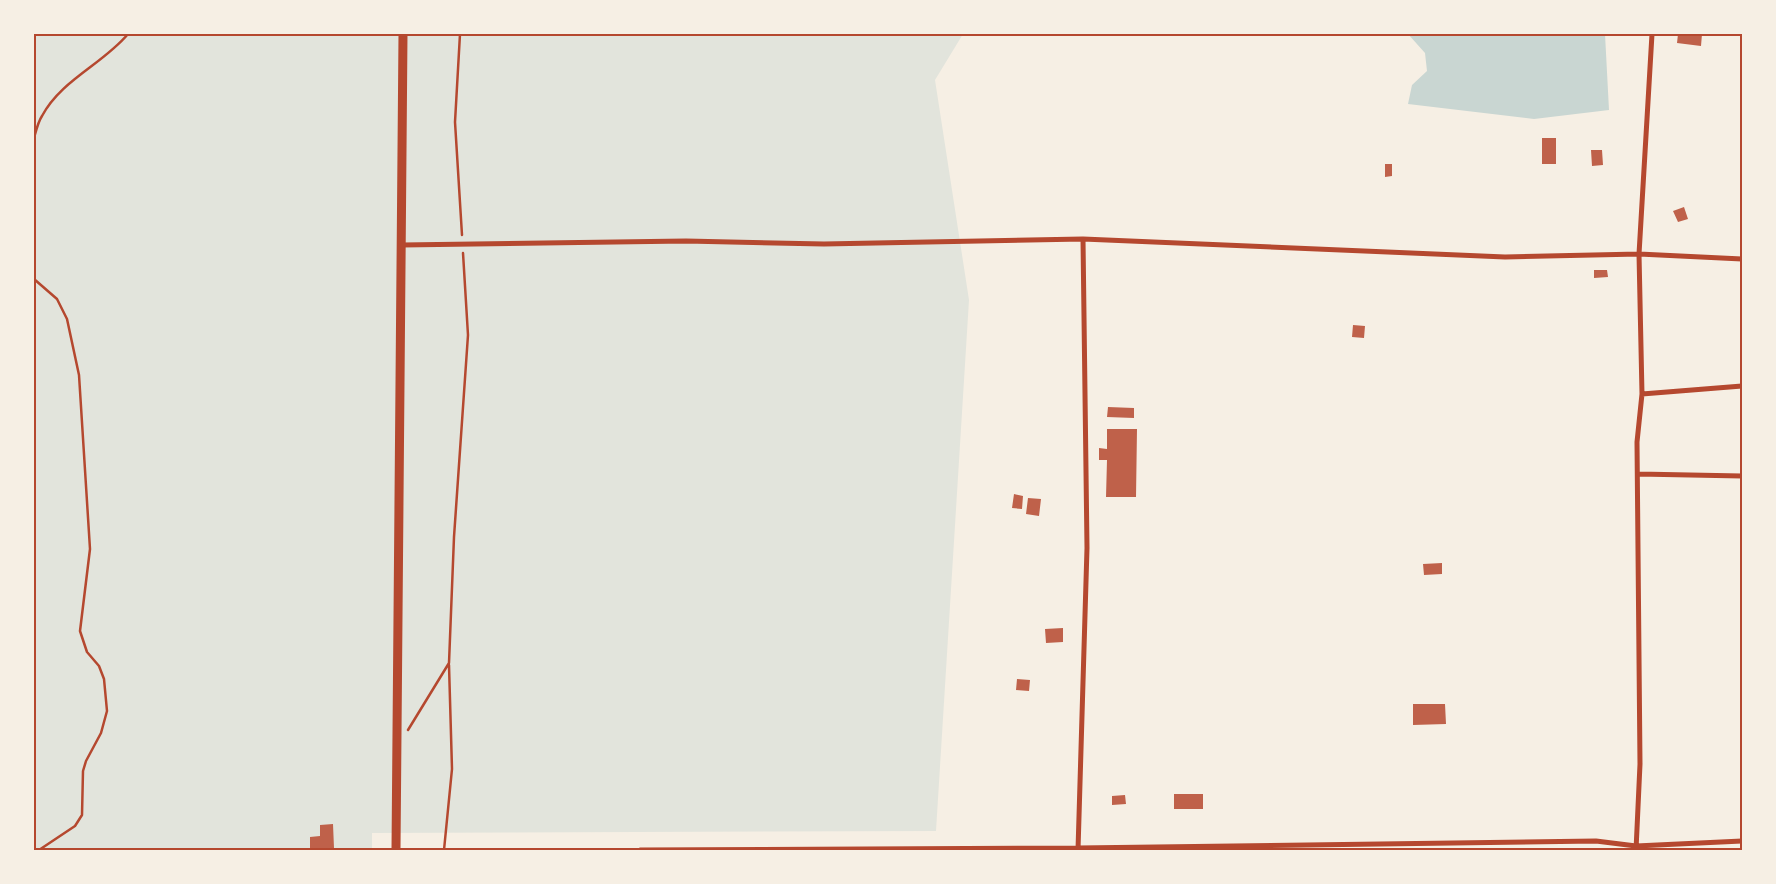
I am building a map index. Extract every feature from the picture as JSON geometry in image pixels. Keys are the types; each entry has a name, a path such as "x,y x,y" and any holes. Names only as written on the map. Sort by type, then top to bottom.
{"street":[{"path":"396,850 403,34"},
{"path":"1636,848 1640,764 1637,442 1642,394 1639,254 1652,34"},
{"path":"402,245 686,240 824,244 1083,239 1505,257 1639,254 1742,259"},
{"path":"1078,849 1087,548 1083,239"},
{"path":"1642,394 1742,386"},
{"path":"1638,474 1742,476"},
{"path":"640,850 1078,849 1596,841 1636,848 1742,841"}],"path":[{"path":"34,138 42,116 58,95 88,68 117,47 128,34"},
{"path":"444,850 452,769 449,663 454,537 468,335 455,122 460,34"},
{"path":"34,279 58,299 67,318 79,375 90,549 80,631 86,652 99,666 104,679 107,711 101,733 86,761 83,771 82,815 75,826 39,850"},
{"path":"407,731 449,663"}],"shaded area":[{"path":"34,34 963,34 935,80 969,300 936,831 372,833 372,850 34,850"},
{"path":"1408,34 1605,34 1609,110 1534,119 1408,104 1412,85 1427,71 1425,53"}],"building":[{"path":"1678,34 1702,34 1701,46 1677,43"},
{"path":"1542,138 1556,138 1556,164 1542,164"},
{"path":"1591,150 1602,150 1603,165 1592,166"},
{"path":"1385,164 1392,164 1392,176 1385,177"},
{"path":"1684,207 1688,219 1678,222 1673,211"},
{"path":"1594,270 1607,270 1608,277 1594,278"},
{"path":"1353,325 1365,326 1364,338 1352,337"},
{"path":"1108,407 1134,408 1134,418 1107,417"},
{"path":"1107,429 1137,429 1136,497 1106,497 1107,460 1099,460 1099,448 1107,449"},
{"path":"1014,494 1023,496 1022,509 1012,508"},
{"path":"1028,498 1041,499 1039,516 1026,514"},
{"path":"1442,563 1442,574 1424,575 1423,564"},
{"path":"1063,628 1063,642 1046,643 1045,629"},
{"path":"1017,679 1030,680 1029,691 1016,690"},
{"path":"1413,704 1445,704 1446,724 1413,725"},
{"path":"1174,794 1203,794 1203,809 1174,809"},
{"path":"1125,795 1126,804 1112,805 1112,796"},
{"path":"333,824 334,848 310,849 310,837 320,836 320,825"}]}
